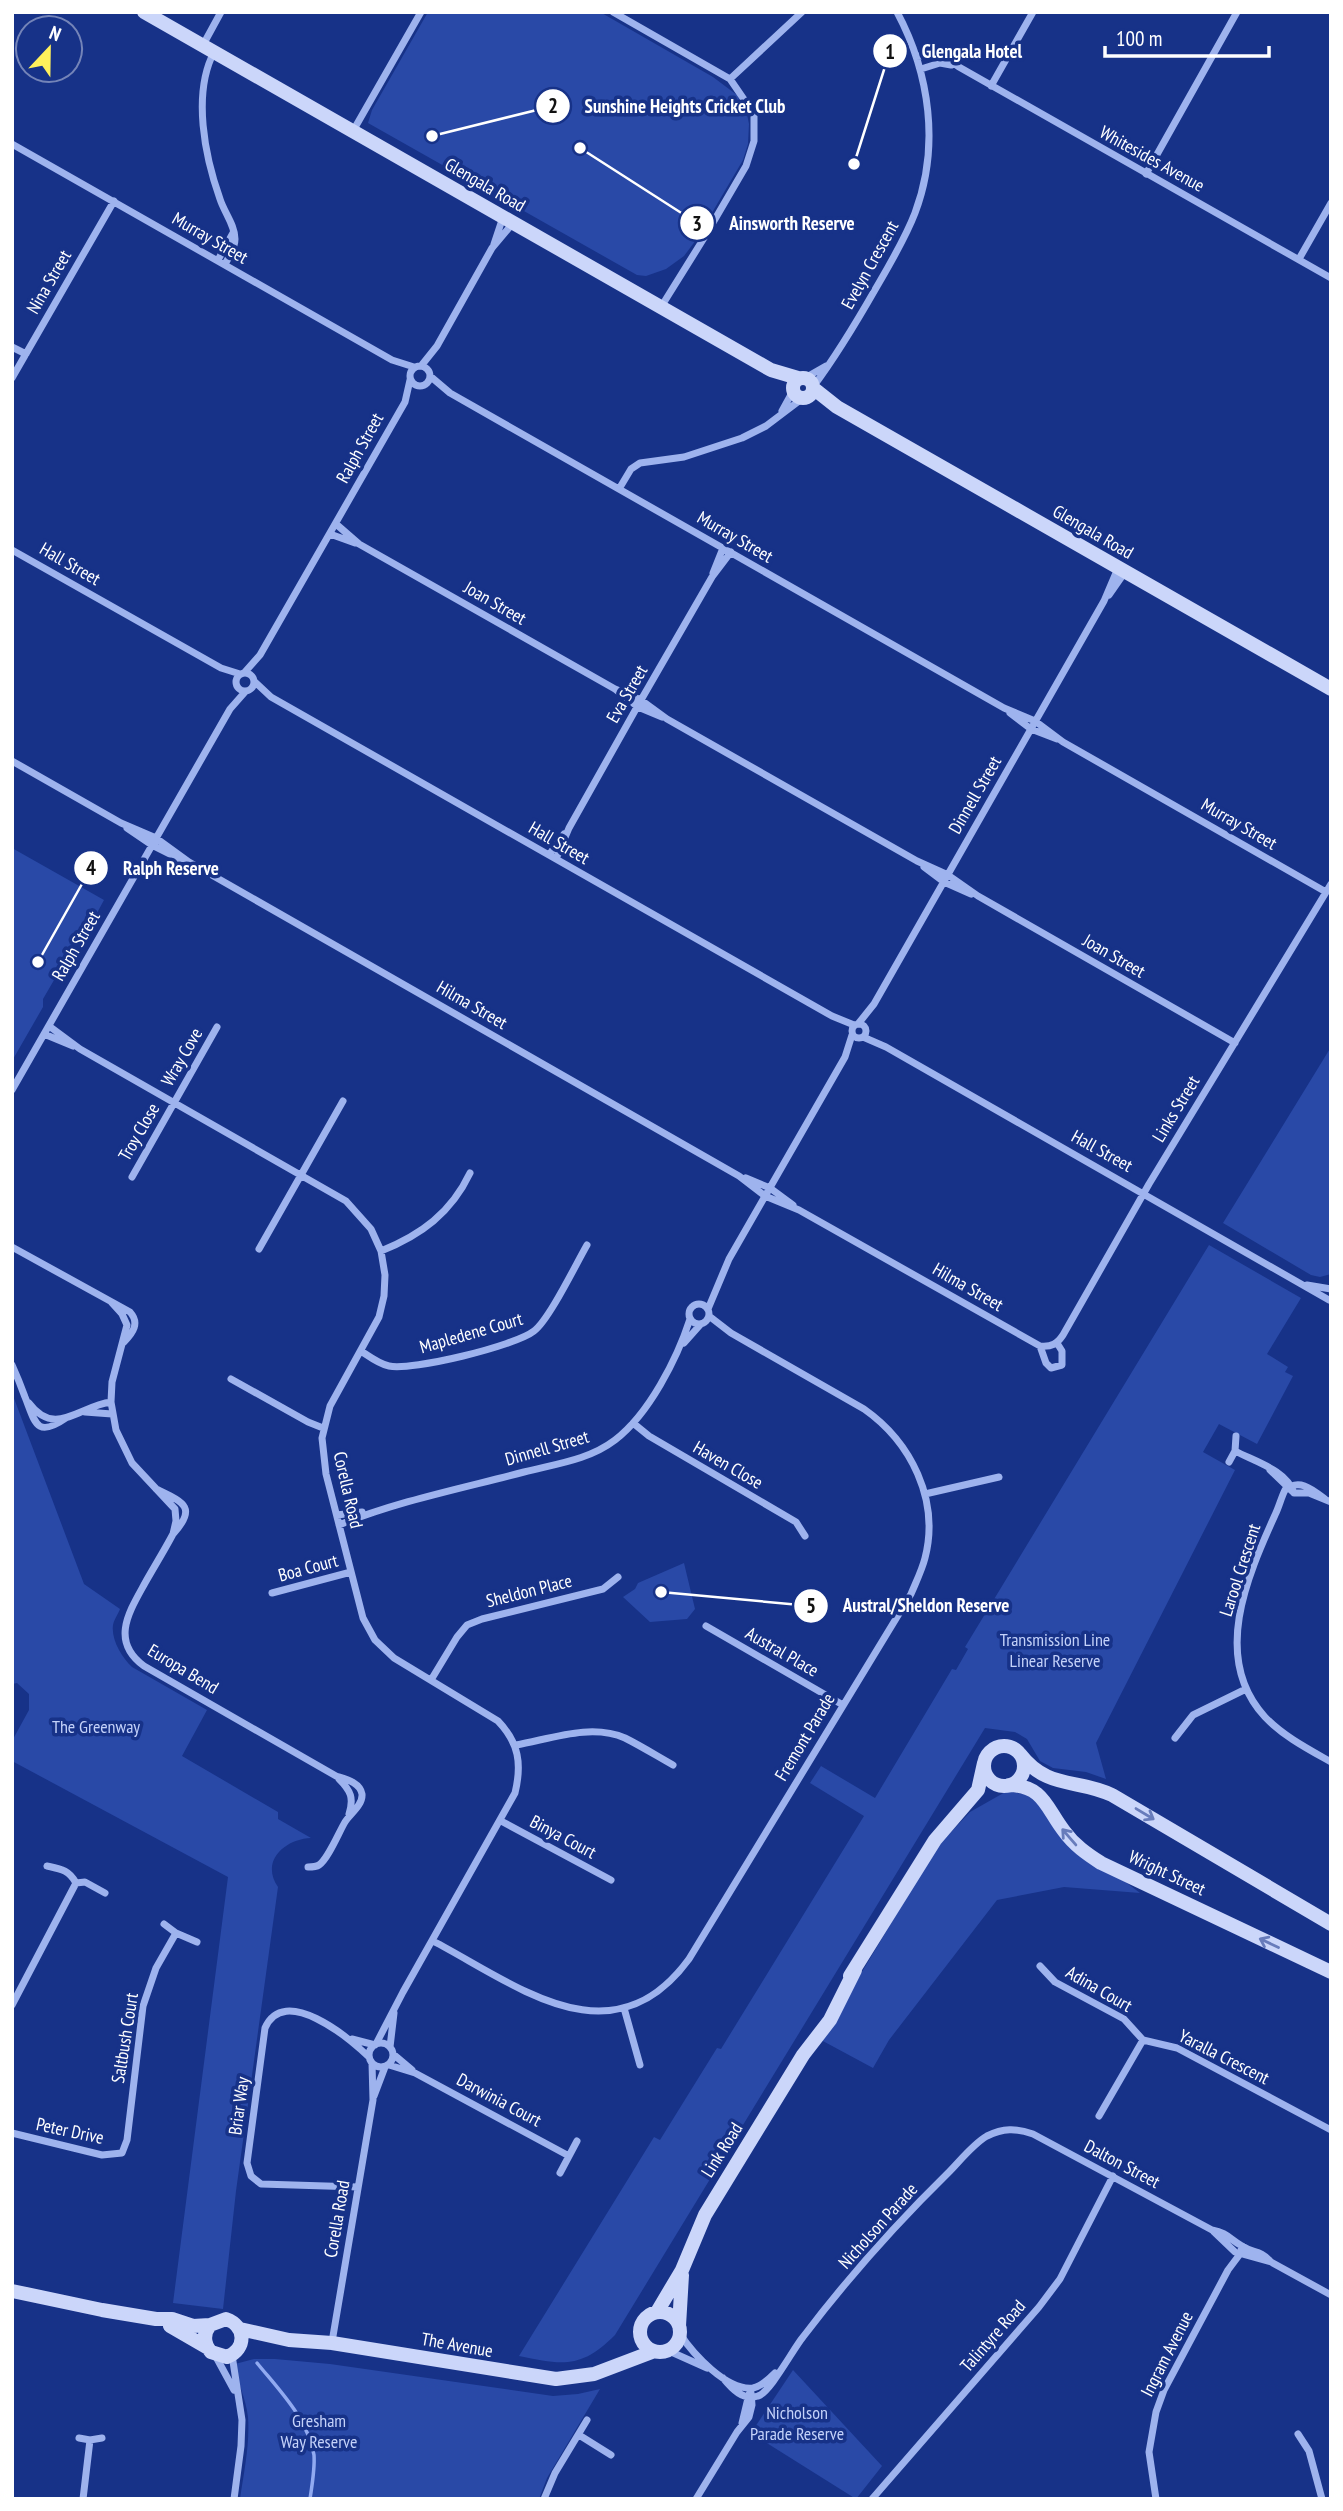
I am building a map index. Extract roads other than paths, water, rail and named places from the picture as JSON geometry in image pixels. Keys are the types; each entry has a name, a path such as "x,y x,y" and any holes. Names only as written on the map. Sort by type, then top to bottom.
{"street":[{"name":"Glengala Road","path":"144,12 1331,689"},
{"path":"221,12 208,49 203,126 214,184 234,233 221,262"},
{"path":"353,131 421,12"},
{"path":"613,12 730,79 754,114 754,141 739,178 661,307"},
{"path":"730,79 802,12"},
{"name":"Evelyn Crescent","path":"619,489 631,469 639,463 684,457 756,431 780,414 803,388 830,364 841,349 909,227 920,198 927,162 927,97 921,69 897,12"},
{"path":"991,86 1033,12"},
{"path":"1146,174 1237,12"},
{"name":"Whitesides Avenue","path":"916,56 941,56 1331,278"},
{"path":"921,69 940,63 959,67"},
{"name":"Murray Street","path":"12,144 414,372"},
{"name":"Nina Street","path":"12,378 114,201"},
{"path":"1299,259 1331,203"},
{"name":"Ralph Street","path":"492,248 508,220"},
{"name":"Ralph Street","path":"12,1090 405,402 426,379 437,346 508,220"},
{"name":"Ralph Street","path":"405,402 414,372 437,346"},
{"path":"12,347 26,354"},
{"name":"Evelyn Crescent","path":"780,414 803,388 830,364"},
{"path":"414,372 415,384 426,379"},
{"path":"414,372 426,379"},
{"name":"Murray Street","path":"426,379 1033,725 1329,888"},
{"name":"Joan Street","path":"335,524 359,544 640,703 653,715 667,719 1235,1043"},
{"name":"Joan Street","path":"330,534 359,544"},
{"name":"Eva Street","path":"712,577 723,548"},
{"name":"Hall Street","path":"12,550 1330,1301"},
{"name":"Eva Street","path":"552,857 712,577 731,552"},
{"name":"Dinnell Street","path":"339,1525 373,1511 591,1454 614,1441 633,1423 681,1346 706,1318 717,1284 765,1196 1122,570"},
{"name":"Hilma Street","path":"12,761 739,1176 765,1196 799,1210 1044,1346"},
{"name":"Links Street","path":"1057,1343 1144,1193 1329,888"},
{"name":"Corella Road","path":"49,1026 80,1049"},
{"name":"Wray Cove","path":"174,1102 217,1027"},
{"name":"Corella Road","path":"44,1034 80,1049 301,1175 351,1206 371,1229 380,1251 385,1275 384,1296 379,1317 330,1406 323,1428 322,1453 363,1618 375,1640 394,1658 498,1721 516,1745"},
{"path":"259,1249 343,1101"},
{"name":"Troy Close","path":"132,1177 174,1102"},
{"path":"380,1251 410,1238 435,1221 454,1201 470,1173"},
{"name":"Hilma Street","path":"739,1176 770,1188 799,1210"},
{"name":"Mapledene Court","path":"361,1352 384,1365 405,1367 519,1339 535,1331 546,1317 587,1245"},
{"name":"Europa Bend","path":"12,1247 125,1308 134,1316 134,1330 124,1343 114,1372 112,1414 125,1452 139,1473 175,1509 176,1521 173,1535 127,1618 125,1637 129,1651 144,1666 336,1776 347,1787 352,1798 347,1818 323,1861 309,1867"},
{"name":"Dinnell Street","path":"681,1346 692,1307 700,1304 717,1284"},
{"name":"Hall Street","path":"1303,1284 1331,1290"},
{"path":"1330,1301 1331,1290"},
{"path":"690,1319 694,1323 706,1318 700,1304"},
{"name":"Fremont Parade","path":"433,1941 550,2003 579,2011 624,2008 667,1984 689,1959 911,1594 920,1572 928,1539 925,1494 913,1461 897,1439 877,1418 706,1318"},
{"path":"1057,1343 1064,1358 1062,1365 1051,1368 1046,1363 1044,1346 1057,1343"},
{"path":"12,1365 27,1400 36,1413 46,1419 66,1418 98,1404 111,1402"},
{"path":"231,1379 323,1428"},
{"path":"83,1412 112,1414"},
{"name":"Haven Close","path":"633,1423 656,1441 796,1522 805,1536"},
{"path":"1228,1462 1235,1451 1237,1436"},
{"path":"1235,1451 1269,1469 1290,1488 1328,1500"},
{"path":"925,1494 999,1477"},
{"name":"Larool Crescent","path":"1290,1488 1259,1549 1238,1620 1236,1646 1240,1671 1258,1709 1275,1726 1331,1762"},
{"name":"Dinnell Street","path":"337,1515 373,1511"},
{"name":"Boa Court","path":"272,1593 351,1572"},
{"name":"Sheldon Place","path":"431,1680 467,1625 603,1589 618,1577"},
{"name":"Austral Place","path":"706,1626 843,1704"},
{"path":"1175,1738 1193,1715 1247,1689"},
{"path":"394,2009 387,2066 378,2067 371,2060 370,2050 515,1794 519,1778 516,1745 578,1733 601,1732 623,1737 673,1765"},
{"path":"1008,1746 1020,1754 1024,1763 1023,1773 1017,1781 1007,1786 996,1784 984,1770 984,1763 988,1753 997,1747 1008,1746"},
{"name":"Wright Street","path":"1020,1754 1032,1768 1046,1777 1091,1786 1121,1800 1331,1924"},
{"name":"Link Road","path":"657,2312 682,2270 705,2215 803,2055 822,2015 855,1970 935,1840 980,1786 984,1763"},
{"name":"Link Road","path":"963,1808 1007,1786"},
{"name":"Wright Street","path":"1007,1786 1024,1787 1039,1795 1074,1843 1101,1863 1331,1972"},
{"name":"Binya Court","path":"501,1821 611,1880"},
{"path":"47,1866 71,1874 76,1883"},
{"path":"76,1883 85,1882 105,1893"},
{"path":"12,2005 76,1883"},
{"path":"164,1924 176,1933 197,1942"},
{"name":"Saltbush Court","path":"122,2153 127,2140 144,2006 156,1968 176,1933"},
{"name":"Adina Court","path":"1040,1966 1055,1982 1124,2019 1143,2040"},
{"path":"624,2008 640,2065"},
{"name":"Briar Way","path":"358,2187 261,2184 251,2176 247,2163 268,2020 279,2012 293,2010 348,2038 375,2045"},
{"name":"Briar Way","path":"348,2038 371,2060"},
{"path":"1099,2116 1143,2040"},
{"name":"Yaralla Crescent","path":"1143,2040 1177,2048 1331,2130"},
{"path":"375,2045 383,2044 391,2050"},
{"name":"Darwinia Court","path":"391,2050 415,2073"},
{"name":"Corella Road","path":"371,2060 373,2100"},
{"name":"Corella Road","path":"331,2343 373,2100 387,2066"},
{"name":"Darwinia Court","path":"387,2066 415,2073 569,2156"},
{"name":"Dalton Street","path":"1017,2128 1212,2230 1239,2251 1271,2262 1331,2295"},
{"name":"Nicholson Parade","path":"750,2397 759,2396 769,2388 835,2297 916,2205 984,2138 1017,2128"},
{"name":"Peter Drive","path":"12,2133 102,2155 122,2153"},
{"path":"560,2173 577,2141"},
{"name":"Talintyre Road","path":"872,2499 1039,2307 1060,2279 1113,2176"},
{"name":"Ingram Avenue","path":"1156,2499 1149,2452 1156,2412 1164,2390 1239,2251"},
{"name":"Link Road","path":"679,2330 682,2270"},
{"path":"12,2291 102,2310 172,2319 193,2326 210,2325 226,2319 240,2329 242,2334 236,2351 237,2397 242,2431 234,2499"},
{"path":"617,2363 631,2348 646,2317 657,2312 671,2315 689,2348 713,2372"},
{"path":"156,2319 211,2352 226,2357 236,2351"},
{"path":"210,2325 205,2336 211,2352 237,2397"},
{"name":"The Avenue","path":"240,2329 289,2340 331,2343 556,2379 594,2374 617,2363 652,2352"},
{"path":"669,2351 674,2346 679,2330"},
{"path":"639,2334 643,2345 652,2352 669,2351 723,2378 751,2388 751,2412 696,2499"},
{"name":"The Avenue","path":"236,2351 251,2344 289,2340"},
{"name":"Nicholson Parade","path":"751,2388 765,2382 781,2368"},
{"path":"723,2378 732,2389 750,2397"},
{"path":"544,2499 555,2473 587,2420"},
{"path":"1298,2434 1308,2451 1322,2499"},
{"path":"579,2435 611,2455"},
{"path":"79,2438 102,2438"},
{"path":"83,2499 90,2440"}],"waterway":[{"path":"257,2363 292,2406 306,2429 314,2455 310,2499"}],"place":[{"name":"Sunshine Heights Cricket Club","path":"432,136"},
{"name":"Ainsworth Reserve","path":"580,148"},
{"name":"Glengala Hotel","path":"854,164"},
{"name":"Ralph Reserve","path":"38,962"},
{"name":"Austral/Sheldon Reserve","path":"661,1592"}],"park label":[{"name":"Transmission Line Linear Reserve","path":"1055,1650"},
{"name":"The Greenway","path":"96,1727"},
{"name":"Nicholson Parade Reserve","path":"797,2423"},
{"name":"Gresham Way Reserve","path":"319,2431"}]}
